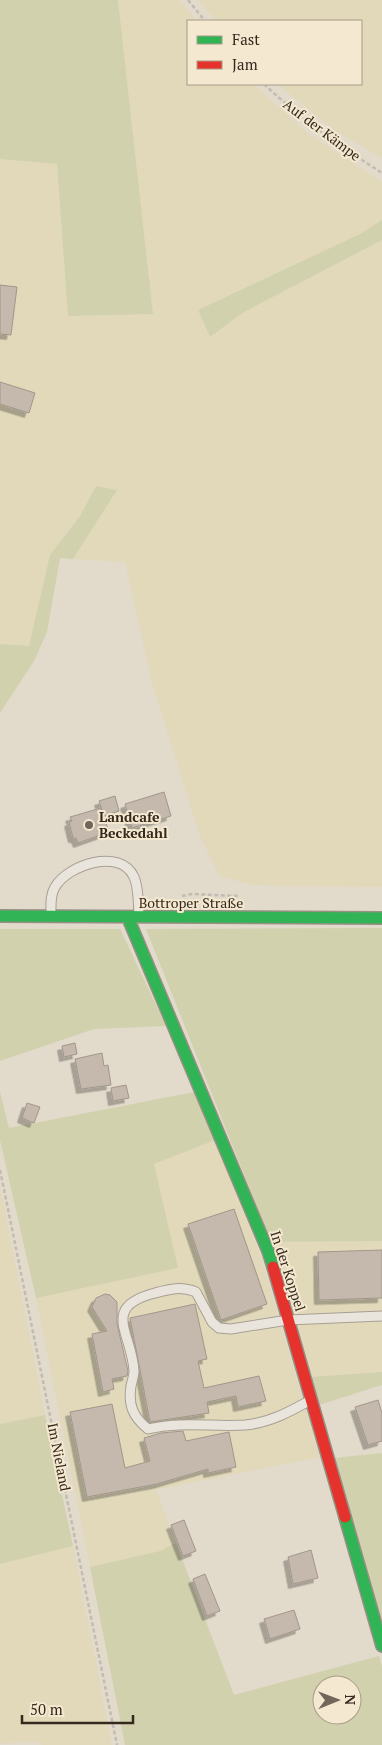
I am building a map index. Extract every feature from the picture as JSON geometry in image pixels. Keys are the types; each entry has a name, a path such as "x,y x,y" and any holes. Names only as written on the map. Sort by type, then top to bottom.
{"street":[{"name":"Bottroper Straße","path":"0,916 382,918"},
{"name":"In der Koppel","path":"134,918 268,1251 382,1646"}],"lane":[{"path":"50,917 52,892 66,874 85,865 99,862 114,862 126,867 134,876 134,918"},
{"path":"311,1400 279,1418 245,1425 169,1424 148,1429 134,1415 130,1400 134,1373 123,1318 126,1307 136,1298 176,1287 188,1288 196,1292 212,1322 220,1328 231,1329 288,1320 382,1316"}],"path":[{"path":"188,0 204,20"},
{"name":"Auf der Kämpe","path":"265,85 289,107 334,142 382,174"},
{"name":"Im Nieland","path":"0,1170 32,1317 117,1745"}],"shaded area":[{"path":"118,0 179,0 196,20 187,20 187,85 254,85 310,135 382,182 382,220 380,222 360,234 198,310 211,337 244,312 382,240 382,887 268,886 248,884 219,876 200,836 152,683 125,562 73,559 116,490 96,486 80,516 62,538 29,647 0,644 0,159 57,164 68,316 153,314"},
{"path":"198,0 382,0 382,158 338,133 278,85 362,85 362,20 215,20"},
{"path":"215,1140 260,1254 320,1457 156,1490 176,1543 160,1551 90,1567 36,1298 178,1268 153,1164"},
{"path":"0,1184 45,1415 0,1424"},
{"path":"382,1241 382,1372 310,1377 271,1242"},
{"path":"73,1546 112,1745 41,1745 40,1741 0,1744 0,1564"}],"green space":[{"path":"0,0 118,0 153,314 68,316 57,164 0,159"},
{"path":"382,220 382,240 244,312 210,337 198,310 360,234"},
{"path":"96,486 117,490 73,559 60,558 47,632 34,661 0,713 0,644 29,646 50,555 80,516"},
{"path":"382,928 382,1241 271,1242 146,929"},
{"path":"0,929 120,929 166,1026 94,1029 0,1061"},
{"path":"0,1092 9,1128 194,1092 215,1140 154,1164 178,1268 36,1298 0,1140"},
{"path":"382,1372 382,1385 319,1405 310,1377"},
{"path":"45,1415 73,1546 0,1564 0,1424"},
{"path":"382,1453 382,1627 334,1458"},
{"path":"176,1543 234,1695 379,1656 382,1666 382,1745 125,1745 90,1567 160,1551"}],"building":[{"path":"0,285 17,287 11,335 0,334"},
{"path":"0,382 35,393 29,413 0,404"},
{"path":"164,792 171,816 132,828 125,804"},
{"path":"115,796 119,811 104,816 99,801"},
{"path":"101,808 109,832 78,843 76,838 73,838 69,822 72,821 70,817"},
{"path":"75,1043 77,1054 64,1057 62,1046"},
{"path":"102,1053 104,1066 108,1065 111,1085 81,1089 75,1059"},
{"path":"126,1085 129,1098 113,1101 111,1088"},
{"path":"27,1103 40,1107 34,1123 22,1118"},
{"path":"234,1209 267,1304 221,1320 188,1224"},
{"path":"382,1250 382,1298 319,1300 318,1252"},
{"path":"105,1294 110,1295 117,1302 117,1324 128,1371 127,1376 112,1379 114,1389 103,1392 92,1334 107,1331 92,1307 96,1298"},
{"path":"195,1304 207,1359 198,1361 204,1388 259,1376 266,1401 238,1407 236,1396 207,1402 209,1413 150,1422 130,1318"},
{"path":"378,1400 382,1413 382,1441 368,1445 355,1407"},
{"path":"112,1404 125,1468 150,1461 144,1438 161,1433 183,1431 186,1441 229,1432 236,1467 208,1473 208,1469 157,1484 87,1497 70,1412"},
{"path":"184,1520 196,1551 183,1556 171,1525"},
{"path":"311,1550 318,1578 293,1584 288,1557"},
{"path":"205,1574 220,1611 207,1616 193,1579"},
{"path":"294,1610 300,1629 270,1639 264,1619"}],"traffic: fast":[{"path":"0,916 382,918"},
{"path":"128,918 268,1251 273,1267"},
{"path":"345,1517 382,1646"}],"traffic: jam":[{"path":"273,1267 345,1517"}],"place":[{"name":"Landcafe Beckedahl","path":"89,825"}]}
